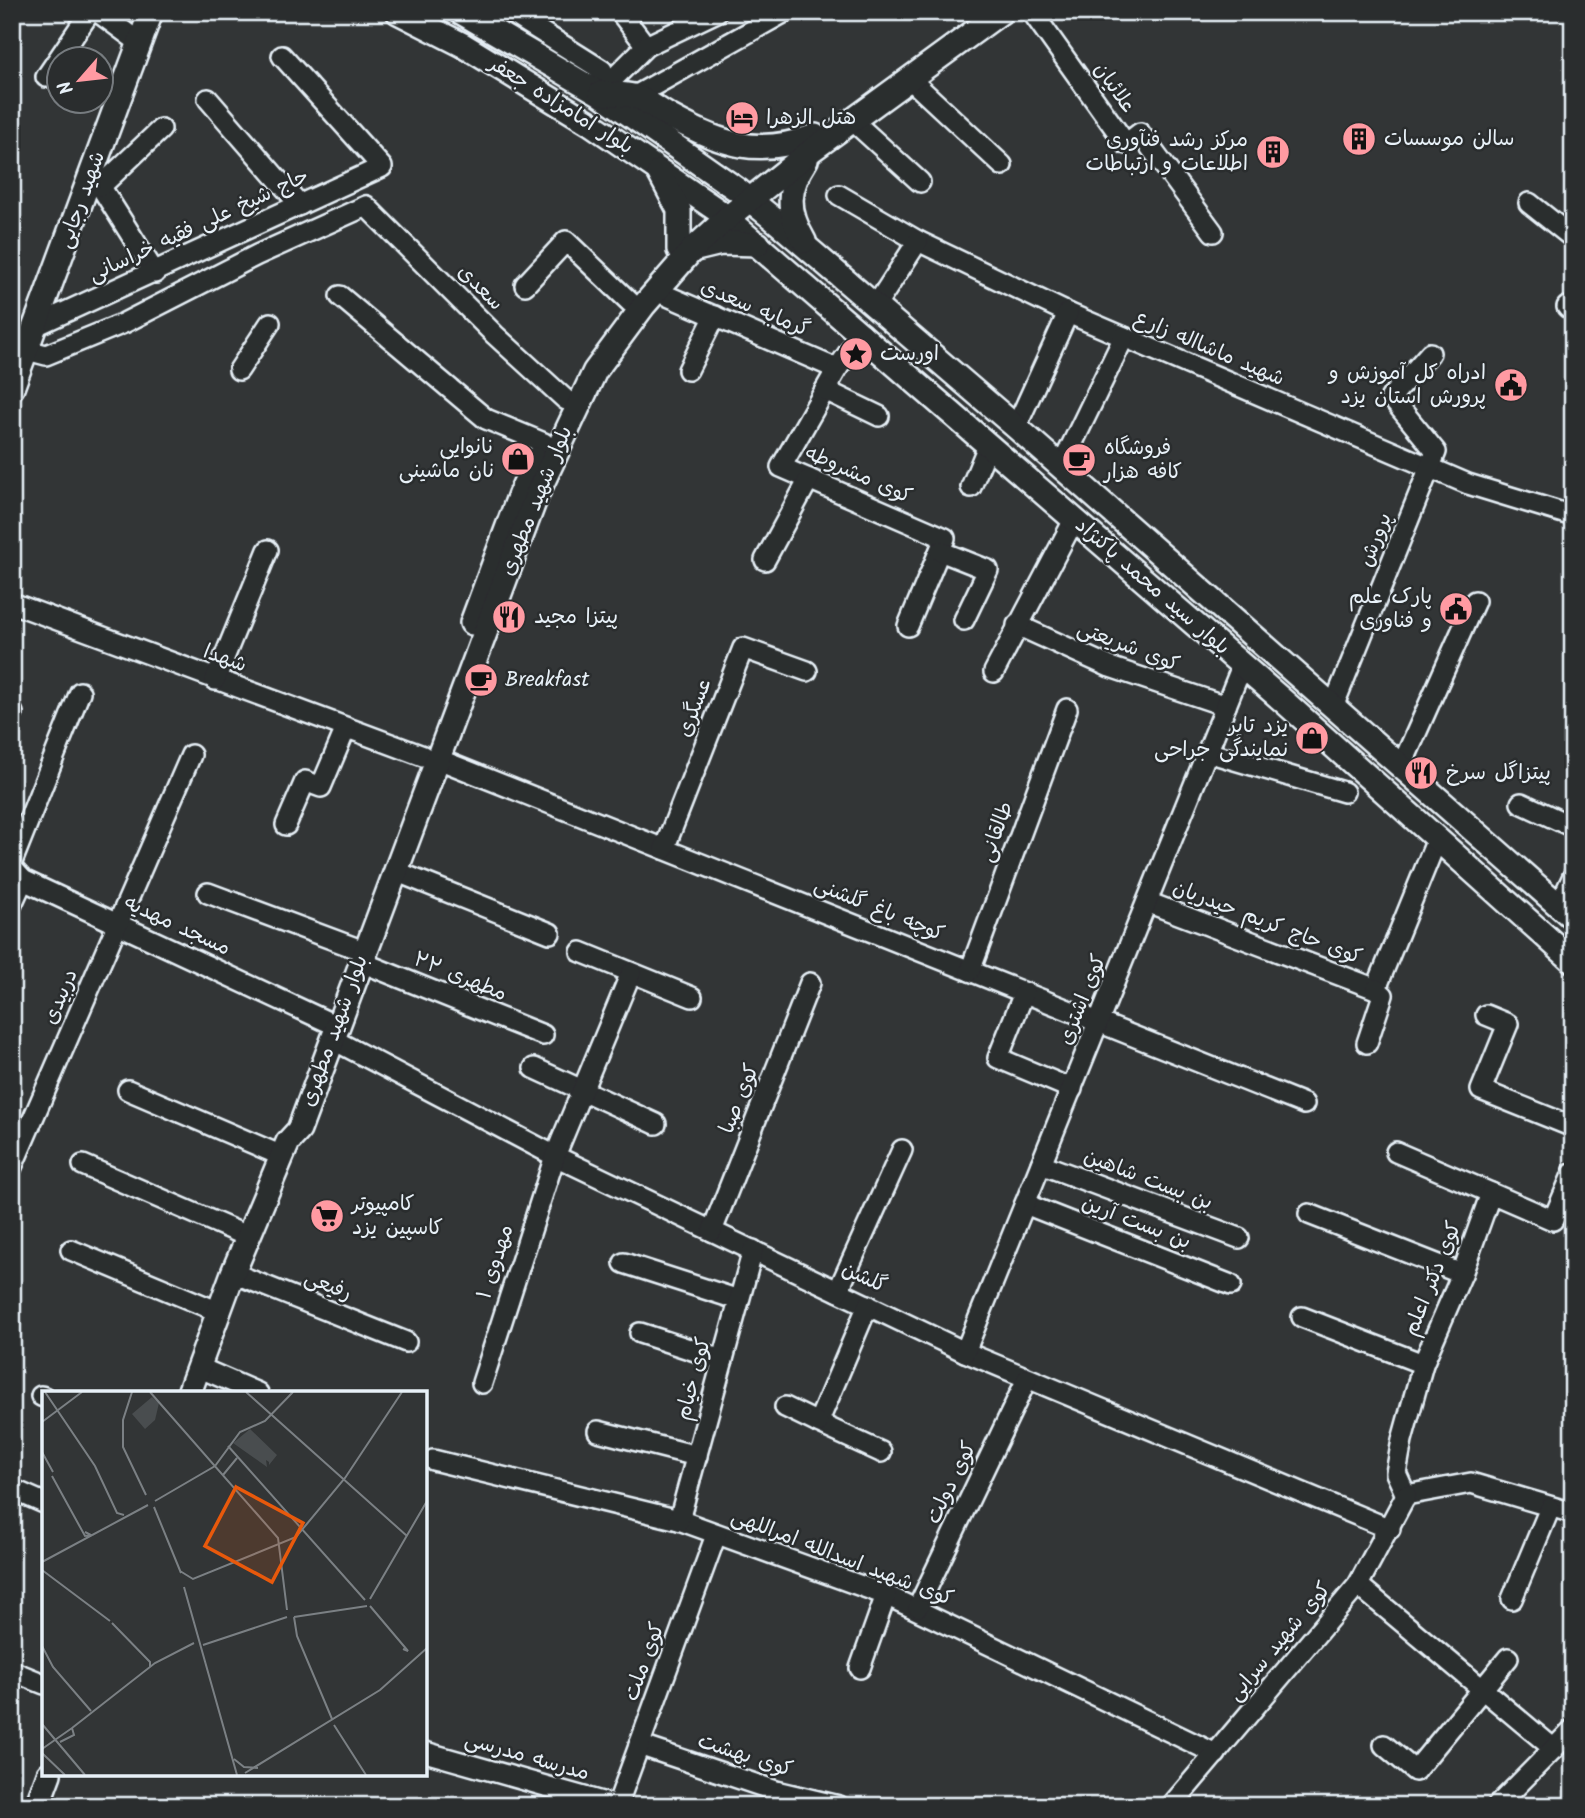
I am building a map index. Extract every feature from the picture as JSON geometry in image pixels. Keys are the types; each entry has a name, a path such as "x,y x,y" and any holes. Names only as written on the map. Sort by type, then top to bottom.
{"main road":[{"name":"شهید رجایی","path":"12,388 19,354 35,326 96,179 151,12"},
{"name":"بلوار امامزاده جعفر","path":"398,12 463,45 654,163 722,214"},
{"name":"بلوار امامزاده جعفر","path":"461,12 599,93 744,195"},
{"name":"بلوار شهید مطهری","path":"190,1391 233,1273 285,1149 287,1126 329,1030 430,758 520,494 577,377 631,303 722,214 985,12"},
{"name":"بلوار شهید مطهری","path":"814,143 853,121 1001,12"},
{"path":"599,93 635,96 708,136 731,144 765,148 814,143"},
{"path":"807,246 794,223 789,198 796,175 814,143"},
{"path":"654,163 679,210 686,250 721,243 758,244"},
{"name":"بلوار سید محمد پاکنژاد","path":"744,195 1016,427 1566,912"},
{"name":"بلوار سید محمد پاکنژاد","path":"722,214 862,332 1573,961"},
{"name":"بلوار شهید مطهری","path":"357,954 395,871 430,758 566,426 595,371 686,250"},
{"path":"1023,477 1042,450"},
{"path":"37,1806 48,1776"}],"street":[{"path":"67,46 90,12"},
{"path":"98,12 140,43"},
{"path":"510,12 601,70 599,93"},
{"path":"620,12 646,46"},
{"path":"599,93 646,46 717,12"},
{"path":"635,96 785,12"},
{"name":"علائیان","path":"1032,12 1126,144 1140,133 1213,232"},
{"name":"حاج شیخ علی فقیه خراسانی","path":"35,326 382,167 282,56"},
{"path":"911,80 1002,165"},
{"path":"208,99 300,205"},
{"path":"853,121 920,182"},
{"path":"155,273 96,179 161,129"},
{"name":"شهید ماشااله زارع","path":"839,195 918,241 1068,313 1468,484 1573,516"},
{"path":"1529,203 1573,238"},
{"name":"سعدی","path":"19,354 46,355 124,323 257,255 366,206 495,335 566,400"},
{"path":"526,285 566,241 631,303"},
{"path":"875,307 918,241"},
{"name":"گرمابه سعدی","path":"656,291 837,369"},
{"path":"340,296 486,419 544,443"},
{"path":"1016,427 1068,313"},
{"path":"688,369 715,316"},
{"path":"239,370 270,323"},
{"name":"کوی مشروطه","path":"862,332 837,369 781,467 943,545 988,570 964,620"},
{"path":"1061,467 1124,337"},
{"path":"1429,468 1436,452 1391,397 1430,353"},
{"path":"825,390 879,416"},
{"path":"971,487 988,446"},
{"name":"پرورش","path":"1333,707 1429,468"},
{"path":"765,560 809,479"},
{"path":"994,672 1074,520"},
{"path":"908,625 943,545"},
{"path":"215,680 268,550"},
{"path":"1401,767 1475,601"},
{"name":"شهدا","path":"12,603 430,758"},
{"name":"کوی شریعتی","path":"1017,625 1110,667 1226,706"},
{"name":"عسگری","path":"664,849 743,648 807,671"},
{"name":"کوی اشتری","path":"965,1352 1242,666"},
{"path":"12,862 80,692"},
{"name":"طالقانی","path":"970,971 1067,709"},
{"path":"286,825 304,781 321,787 346,728"},
{"path":"1207,752 1345,792"},
{"name":"دربیدی","path":"12,1167 191,755"},
{"name":"کوچه باغ گلشنی","path":"430,758 1304,1104"},
{"path":"1521,803 1573,827"},
{"name":"کوی حاج کریم حیدریان","path":"1147,902 1376,989 1437,839"},
{"path":"395,871 550,933"},
{"path":"13,901 18,874"},
{"name":"مسجد مهدیه","path":"18,874 329,1030"},
{"path":"1566,912 1573,876"},
{"name":"مطهری ۲۲","path":"208,894 357,954 543,1035"},
{"path":"581,952 692,997"},
{"name":"مهدوی ۱","path":"481,1383 555,1156 631,973"},
{"name":"کوی صبا","path":"712,1231 810,983"},
{"path":"1367,1043 1383,995 1376,989"},
{"path":"1024,993 998,1058 1072,1089"},
{"path":"1486,1015 1508,1024 1481,1090 1573,1127"},
{"name":"گلشن","path":"329,1030 555,1156 965,1352 1390,1529"},
{"path":"534,1068 583,1088 656,1124"},
{"path":"128,1090 285,1149"},
{"path":"838,1291 902,1150"},
{"path":"1396,1152 1553,1220 1573,1173"},
{"name":"بن بست شاهین","path":"1041,1164 1240,1238"},
{"path":"83,1165 249,1237"},
{"name":"کوی دکتر اعلم","path":"1406,1495 1396,1473 1402,1440 1423,1364 1462,1273 1491,1193"},
{"name":"بن بست آرین","path":"1025,1204 1231,1285"},
{"path":"1310,1213 1462,1273"},
{"path":"71,1250 219,1312"},
{"name":"کوی خیام","path":"679,1520 752,1250"},
{"path":"624,1263 739,1300"},
{"name":"رفیعی","path":"233,1273 406,1342"},
{"path":"818,1423 868,1306"},
{"path":"1302,1317 1423,1364"},
{"path":"640,1333 723,1360"},
{"path":"198,1367 253,1391"},
{"name":"کوی دولت","path":"918,1607 1027,1379"},
{"path":"785,1408 880,1452"},
{"path":"598,1431 697,1456"},
{"name":"کوی شهید اسدالله امراللهی","path":"433,1460 679,1520 887,1595 918,1607 1216,1754"},
{"path":"1406,1495 1472,1483 1573,1513"},
{"path":"12,1489 42,1502"},
{"name":"کوی شهید سرایی","path":"1171,1806 1358,1585 1406,1495"},
{"path":"1512,1599 1550,1508"},
{"name":"کوی ملت","path":"617,1806 716,1535"},
{"path":"1358,1585 1554,1749"},
{"path":"860,1668 887,1595"},
{"path":"1384,1745 1415,1771 1508,1658"},
{"path":"12,1671 42,1683"},
{"path":"1497,1806 1573,1729"},
{"name":"کوی بهشت","path":"639,1745 776,1791 839,1806"},
{"name":"مدرسه مدرسی","path":"427,1753 617,1806"}],"place":[{"name":"هتل الزهرا","path":"742,118"},
{"name":"سالن موسسات","path":"1359,139"},
{"name":"مرکز رشد فنآوری اطلاعات و ارتباطات","path":"1273,152"},
{"name":"اورست","path":"856,354"},
{"name":"ادراه کل آموزش و پرورش استان یزد","path":"1511,385"},
{"name":"نانوایی نان ماشینی","path":"518,459"},
{"name":"فروشگاه کافه هزار","path":"1079,460"},
{"name":"پارک علم و فناوری","path":"1456,609"},
{"name":"پیتزا مجید","path":"509,617"},
{"name":"Breakfast","path":"481,680"},
{"name":"یزد تایر نمایندگی جراحی","path":"1312,738"},
{"name":"پیتزاگل سرخ","path":"1421,773"},
{"name":"کامپیوتر کاسپین یزد","path":"327,1216"}]}
